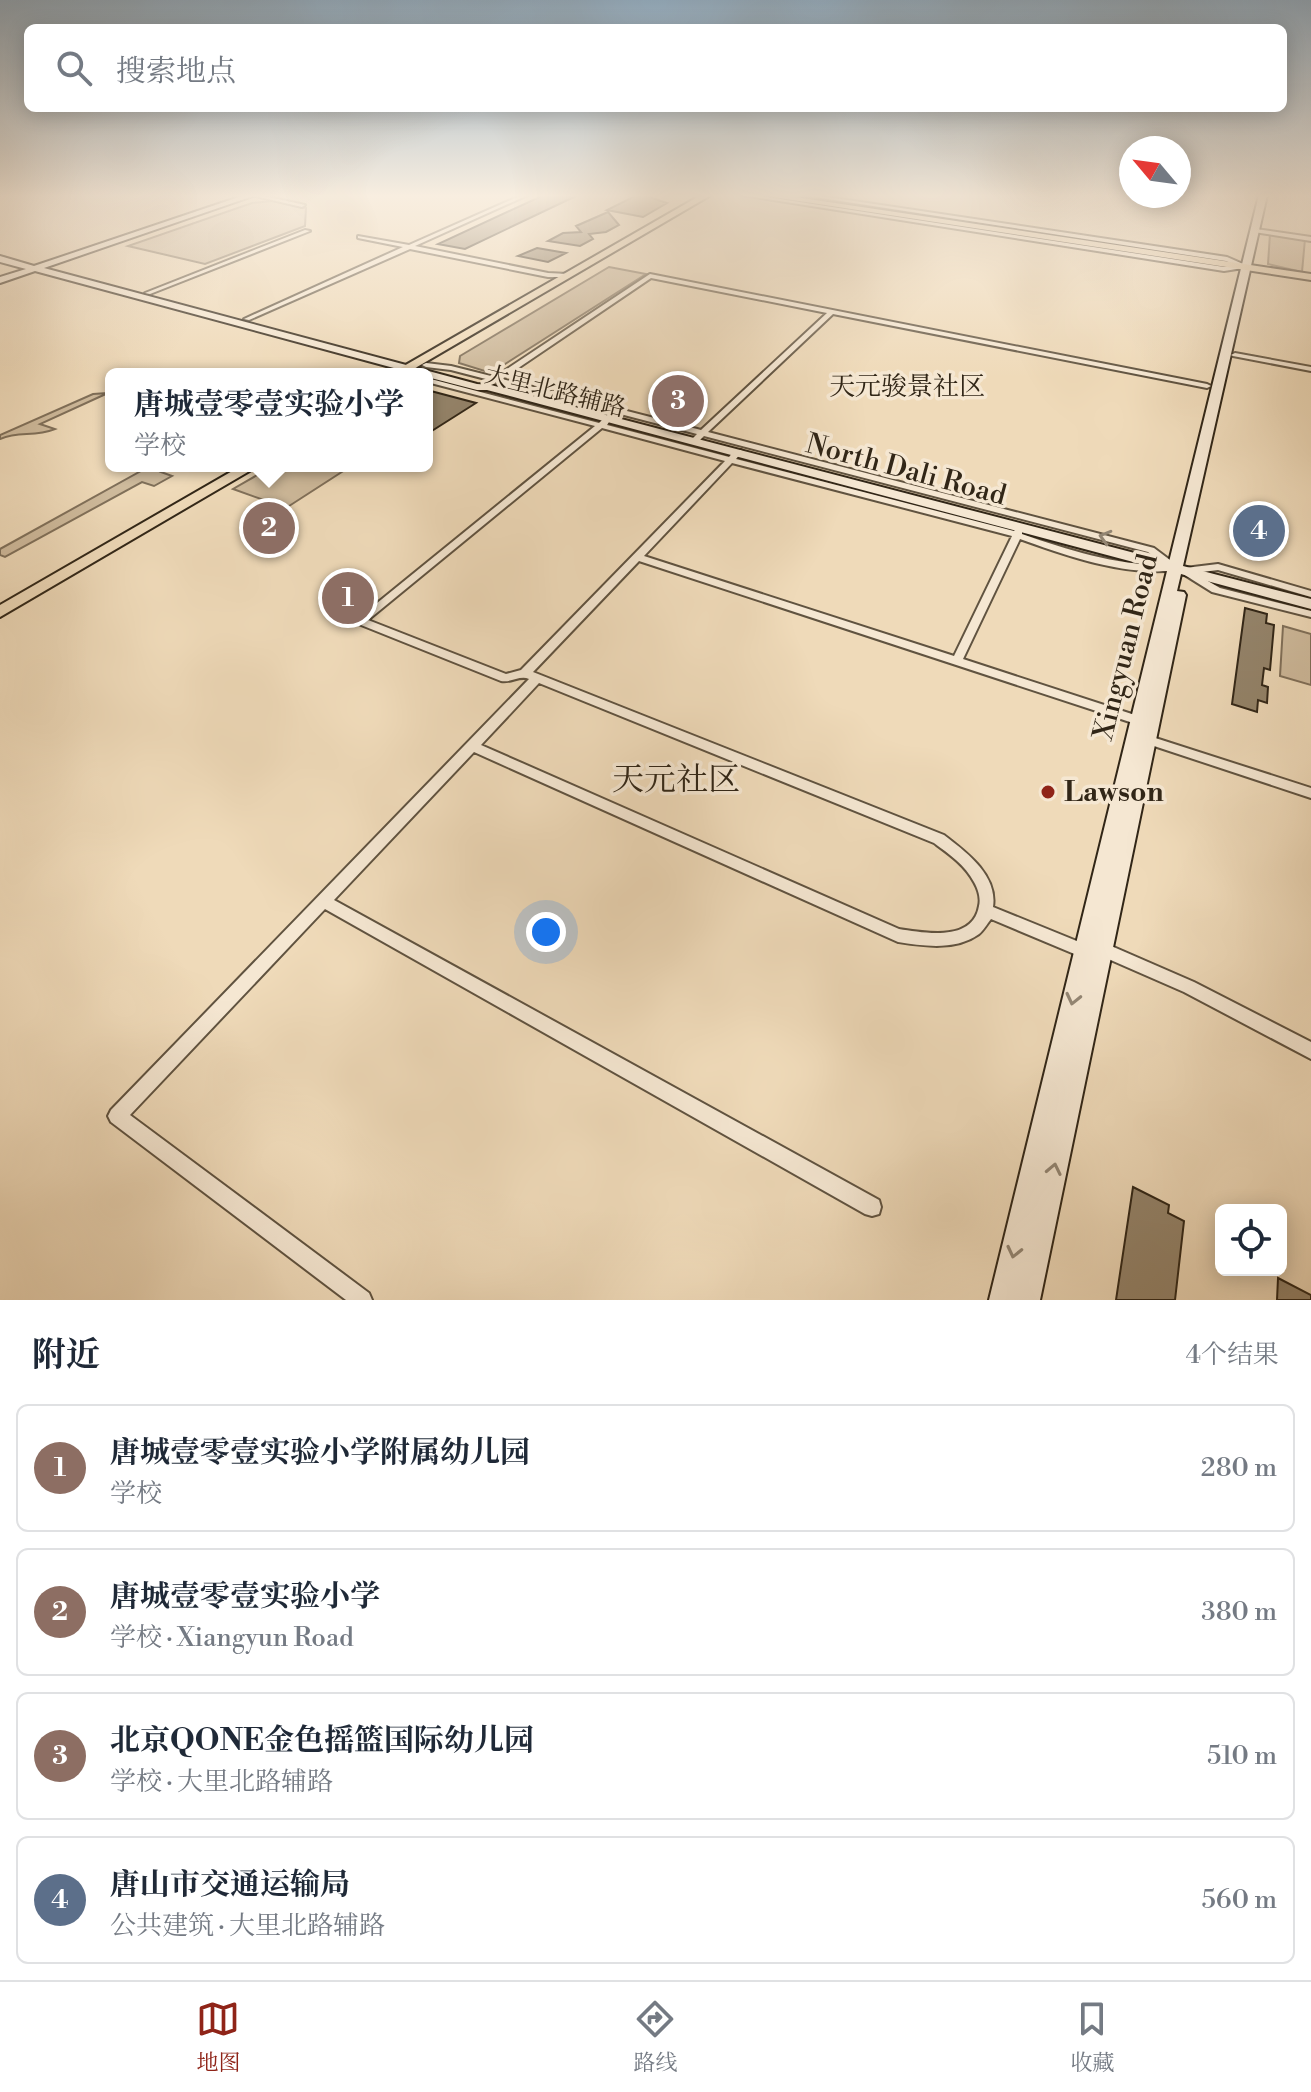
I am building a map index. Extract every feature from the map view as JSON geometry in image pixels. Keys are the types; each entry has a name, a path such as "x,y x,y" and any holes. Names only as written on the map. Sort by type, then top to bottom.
{"main road":[{"path":"36,266 66,256"},
{"path":"0,278 68,256"},
{"path":"416,368 603,256"},
{"path":"416,368 611,256"},
{"path":"1171,256 1311,277"},
{"name":"Xingyuan Road","path":"1026,1300 1093,950 1253,256"},
{"name":"North Dali Road","path":"0,257 247,319 406,368"},
{"name":"North Dali Road","path":"36,266 406,368"},
{"name":"North Dali Road","path":"433,375 477,387 491,383 606,421 697,438 734,456 1311,604"},
{"path":"0,601 226,472"},
{"path":"0,612 241,472"},
{"name":"Xingyuan Road","path":"1003,1300 1093,950"}],"street":[{"path":"148,293 244,256"},
{"path":"247,319 389,256"},
{"path":"452,256 548,275 568,276"},
{"path":"491,383 650,276 1207,386"},
{"path":"697,438 832,312"},
{"path":"1230,354 1311,369"},
{"name":"大里北路辅路","path":"433,381 606,421 734,456"},
{"name":"大里北路辅路","path":"491,383 697,438 1151,550 1216,590 1311,614"},
{"path":"472,746 898,935 917,940 953,939 968,933 980,923 987,911 988,894 983,878 972,862 939,839 531,676 505,678 360,621 606,421"},
{"path":"362,1300 117,1116 472,746 638,557 734,456"},
{"path":"957,661 1019,531"},
{"path":"638,557 957,661 1311,793"},
{"path":"1180,570 1218,567 1311,594"},
{"path":"323,901 872,1207"},
{"path":"987,911 1189,987 1311,1051"}],"shaded area":[{"path":"169,256 227,256 205,264"},
{"path":"1269,256 1303,256 1302,272 1268,264"},
{"path":"609,267 646,274 491,373 459,363 460,356"},
{"path":"105,393 40,424 55,429 0,439 0,435 93,394"},
{"path":"139,472 161,472 172,476 154,486 142,482 5,557 0,555 0,549"},
{"path":"263,472 342,472 286,508 233,489"},
{"path":"1283,626 1311,634 1311,685 1280,676"}],"building":[{"path":"519,256 561,256 548,262"},
{"path":"433,392 476,403 433,430"},
{"path":"1245,608 1267,614 1266,623 1274,625 1270,670 1264,668 1262,685 1268,687 1267,703 1258,700 1257,712 1232,704"},
{"path":"1133,1187 1169,1205 1168,1213 1184,1221 1175,1300 1116,1300"},
{"path":"1278,1278 1311,1295 1311,1300 1277,1300"}],"place":[{"name":"北京QONE金色摇篮国际幼儿园","path":"678,401"},
{"name":"唐城壹零壹实验小学","path":"269,528"},
{"name":"唐山市交通运输局","path":"1259,531"},
{"name":"唐城壹零壹实验小学附属幼儿园","path":"348,598"},
{"name":"Lawson","path":"1048,792"}],"district":[{"name":"天元骏景社区","path":"907,387"},
{"name":"天元社区","path":"676,780"}]}
